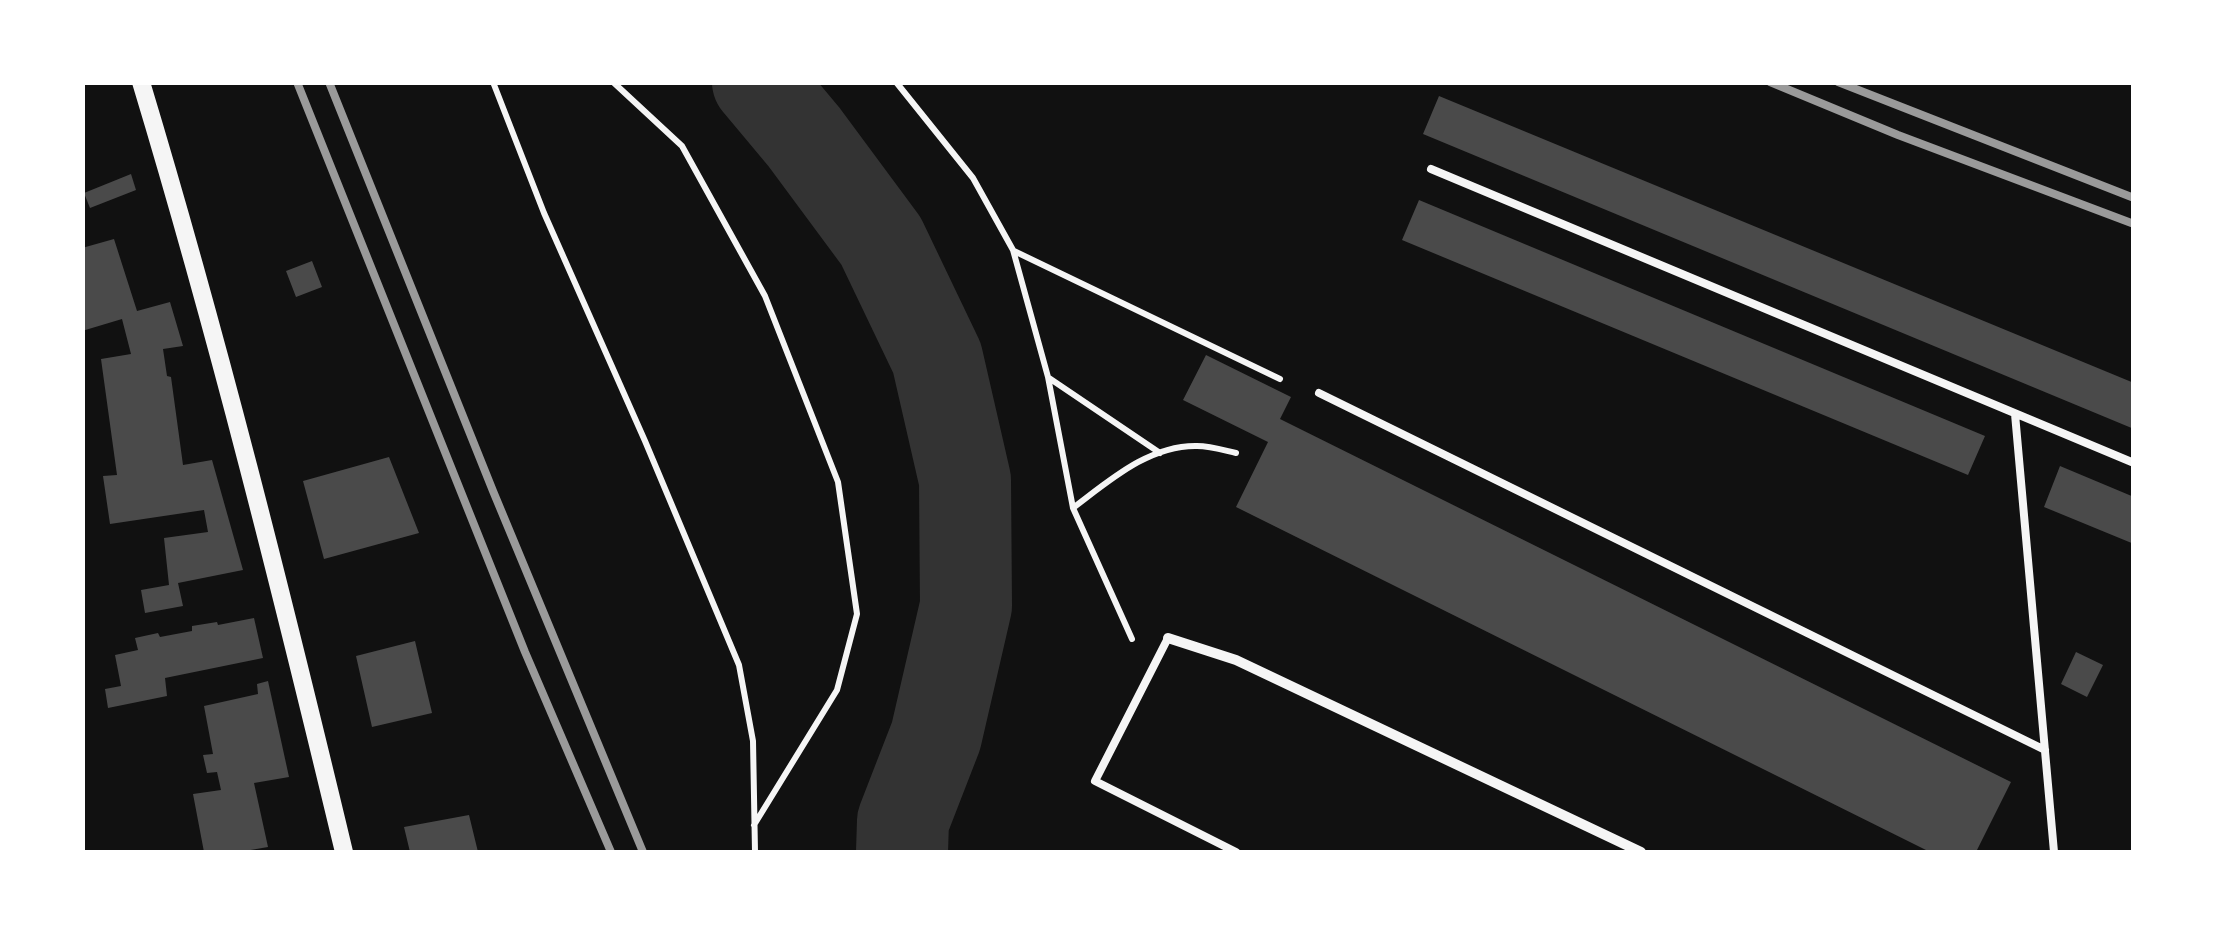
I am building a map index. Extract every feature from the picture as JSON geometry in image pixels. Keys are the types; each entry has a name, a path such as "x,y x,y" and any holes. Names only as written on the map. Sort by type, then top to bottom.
{"street":[{"path":"141,82 237,418 344,852"},
{"path":"1168,638 1236,660 1641,852"}],"lane":[{"path":"1431,170 2134,463"},
{"path":"1319,393 2045,750"},
{"path":"2015,414 2054,852"},
{"path":"1168,638 1095,781 1236,852"}],"path":[{"path":"493,82 544,212 739,665 753,741 754,852"},
{"path":"613,82 682,146 764,296 838,482 857,614 836,690 754,825"},
{"path":"896,82 974,178 1013,250 1048,377 1074,508 1148,677"},
{"path":"1013,250 1280,379"},
{"path":"1048,377 1160,453"},
{"path":"1074,508 1125,469 1160,453 1196,446 1236,453"}],"building":[{"path":"1439,96 2134,383 2134,429 1423,134"},
{"path":"131,174 136,190 90,208 84,193"},
{"path":"1419,200 1985,436 1968,475 1402,240"},
{"path":"114,239 137,311 170,302 183,346 163,349 167,376 171,377 183,465 212,460 243,570 178,583 183,606 145,613 141,590 169,585 164,538 208,532 204,510 110,524 103,476 117,475 101,359 131,354 122,319 82,331 82,248"},
{"path":"312,261 322,287 296,297 286,271"},
{"path":"1206,355 1291,397 1280,419 2011,782 1976,852 1930,852 1236,507 1268,442 1183,400"},
{"path":"389,457 419,533 324,559 303,481"},
{"path":"2060,466 2134,497 2134,544 2044,507"},
{"path":"254,618 263,658 165,678 167,696 108,708 105,689 121,686 115,655 138,650 135,638 158,633 160,637 192,631 192,626"},
{"path":"415,641 432,713 372,727 356,656"},
{"path":"2076,652 2103,665 2087,697 2061,684"},
{"path":"268,681 289,777 254,783 268,847 204,852 193,794 221,790 217,772 207,773 203,755 213,754 204,706 258,694 257,684"},
{"path":"469,815 478,852 410,852 404,827"}],"waterway":[{"path":"758,82 881,241 937,358 965,480 966,606 936,736 903,821 902,852"}],"railway":[{"path":"297,82 525,652 611,852"},
{"path":"329,82 643,852"},
{"path":"1770,82 2134,224"},
{"path":"1838,82 2134,198"}]}
